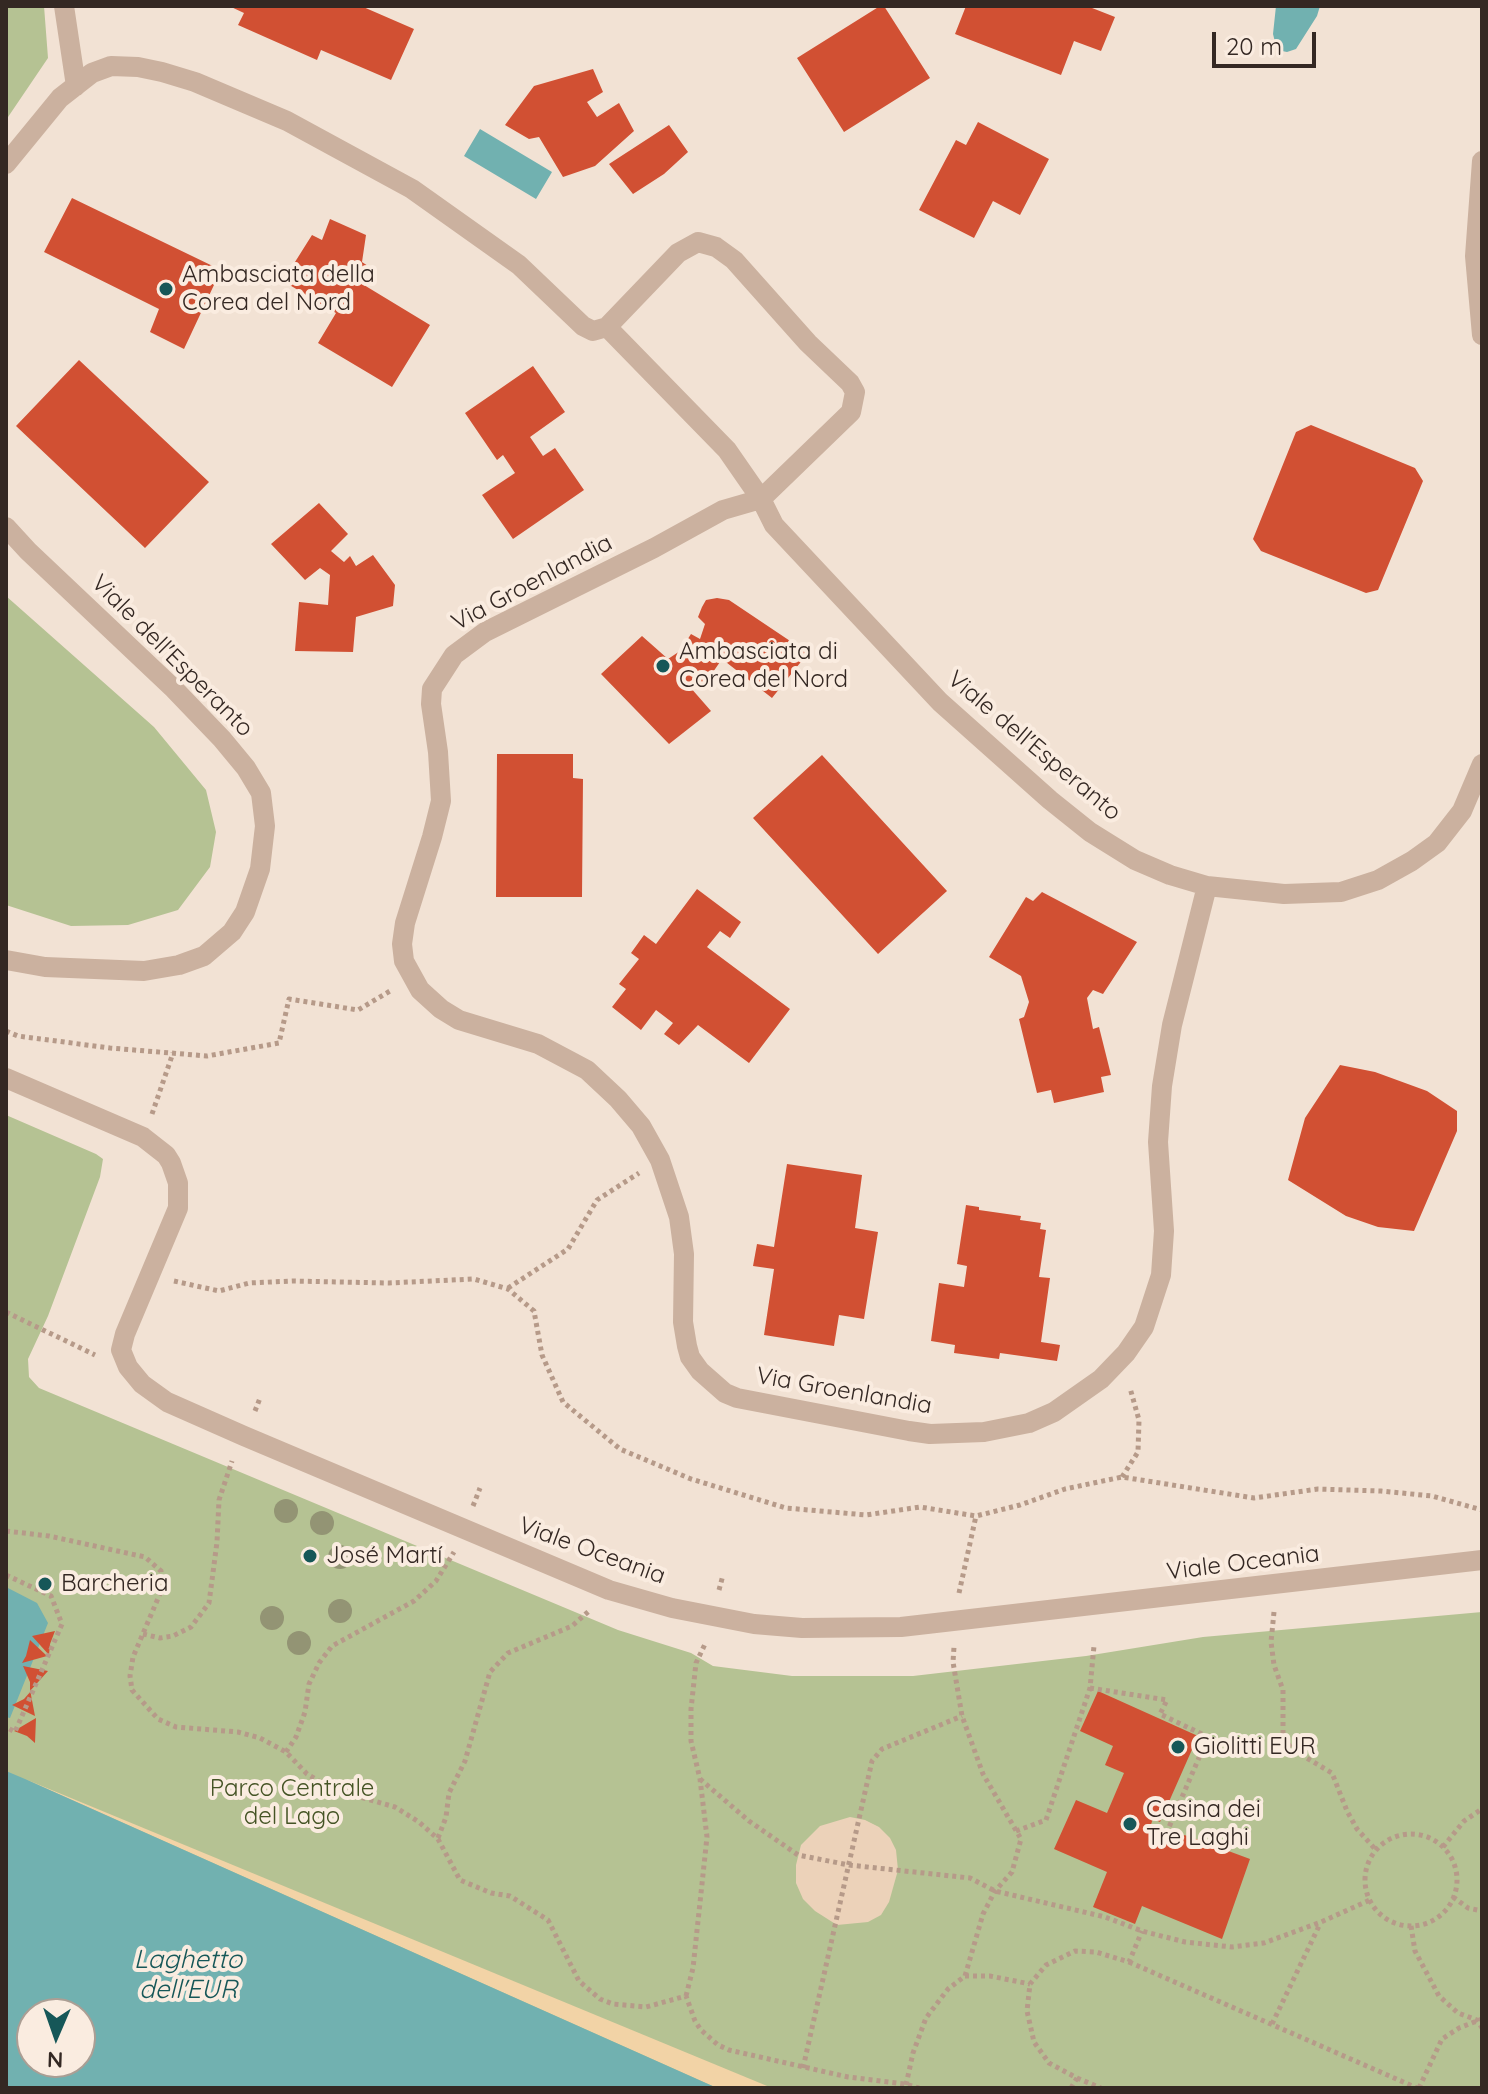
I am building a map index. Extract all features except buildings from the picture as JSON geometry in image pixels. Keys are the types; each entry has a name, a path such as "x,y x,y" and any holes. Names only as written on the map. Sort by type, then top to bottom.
{"street":[{"path":"64,6 76,86"},
{"path":"6,164 41,120 92,73 111,66 138,67 195,82 287,121 359,158 450,215 519,265 583,326 593,331 607,327 678,253 691,245 706,243 716,247 734,260 855,392 851,412 761,499"},
{"path":"1482,161 1475,256 1482,335"},
{"name":"Viale dell'Esperanto","path":"607,327 727,450 761,499 774,525 902,664 990,748 1069,815 1121,852 1153,868 1207,886 1284,894 1341,892 1378,880 1412,861 1446,834 1462,811 1482,764"},
{"name":"Via Groenlandia","path":"761,499 723,510 495,627 464,646 444,667 432,689 431,704 441,801 405,923 402,944 404,961 412,978 430,1001 459,1020 538,1044 587,1070 632,1114 660,1160 675,1202 684,1267 683,1322 690,1357 700,1371 725,1393 737,1398 909,1431 930,1434 984,1432 1029,1423 1054,1412 1101,1379 1116,1364 1144,1327 1161,1275 1164,1231 1158,1142 1164,1074 1176,1009 1207,886"},
{"name":"Viale dell'Esperanto","path":"6,527 222,739 254,780 261,793 265,817 260,869 245,912 232,932 204,956 179,965 144,971 45,967 6,960"},
{"path":"6,1078 143,1137 166,1155 171,1163 178,1183 178,1208 123,1341 123,1359 133,1373"},
{"name":"Viale Oceania","path":"133,1373 167,1402 463,1529 609,1590 712,1617 802,1628 901,1627 1482,1560"}],"path":[{"path":"6,1031 18,1036 207,1056 279,1043 289,999 358,1010 412,978"},
{"path":"159,1095 173,1053"},
{"path":"508,1289 568,1249 597,1200 660,1160"},
{"path":"6,1312 133,1373"},
{"path":"1116,1364 1126,1376 1139,1420 1138,1452 1122,1477"},
{"path":"143,1634 160,1638 182,1632 191,1627 209,1603 219,1500 232,1460 260,1398"},
{"path":"286,1752 296,1737 305,1712 309,1684 319,1663 332,1646 414,1601 436,1581 453,1555 480,1488"},
{"path":"907,2086 913,2053 926,2018 948,1989 965,1976 983,1914 995,1891 1012,1872 1021,1839 983,1774 962,1716 953,1662 961,1576 976,1516"},
{"path":"6,1531 49,1536 145,1557 161,1571 162,1589 133,1657 130,1676 132,1690 158,1719 176,1727 238,1732 260,1738 286,1752 307,1774 332,1789 395,1807 419,1822 438,1839 460,1880 491,1893 510,1896 548,1920 579,1981 600,1999 613,2004 646,2007 686,1996"},
{"path":"438,1839 446,1817 449,1793 465,1761 490,1672 508,1653 572,1626 609,1590 627,1554"},
{"path":"6,1575 51,1596 62,1624 15,1732 6,1727"},
{"path":"723,1575 693,1681 691,1741 700,1779 707,1837 693,1968 686,1996 695,2021 718,2045 753,2057 919,2088"},
{"path":"1276,1585 1271,1642 1274,1665 1283,1690 1283,1738 1293,1750 1332,1773 1357,1829 1376,1850"},
{"path":"1016,1831 1046,1820 1090,1688 1094,1646"},
{"path":"1090,1688 1167,1700 1160,1714 1208,1737 1166,1834"},
{"path":"803,2068 872,1761 882,1749 962,1716"},
{"path":"700,1779 749,1821 798,1855 849,1865 970,1878 995,1891 1105,1917 1185,1942 1232,1947 1264,1943 1370,1900"},
{"path":"1443,1847 1464,1821 1482,1809"},
{"path":"1414,1834 1434,1840 1443,1847 1455,1867 1457,1882 1445,1910 1433,1920 1411,1926 1387,1918 1370,1900 1365,1874 1376,1850 1393,1838 1414,1834"},
{"path":"1453,1897 1468,1908 1482,1911"},
{"path":"1272,2024 1321,1922"},
{"path":"1411,1926 1415,1951 1439,1996 1458,2013 1480,2019"},
{"path":"1129,1962 1142,1931"},
{"path":"1101,2088 1049,2063 1034,2042 1027,2011 1030,1984 1046,1965 1075,1951 1096,1952 1129,1962 1418,2088 1442,2039 1480,2019"},
{"path":"965,1976 990,1976 1030,1984"},
{"path":"1480,2019 1482,2028"},
{"path":"1071,2088 1077,2078"}],"green space":[{"path":"6,6 44,6 48,58 6,120"},
{"path":"6,596 154,727 206,790 216,832 210,867 178,910 128,925 71,926 6,905"},
{"name":"Parco Centrale del Lago","path":"6,1115 103,1159 100,1177 48,1316 28,1359 29,1377 39,1388 618,1630 691,1653 713,1666 792,1676 913,1676 1086,1656 1203,1637 1482,1612 1482,2088 6,2088"}],"sand":[{"path":"25,1779 772,2088 717,2088"}],"shaded area":[{"path":"850,1817 879,1827 890,1838 896,1850 898,1870 889,1902 881,1915 868,1922 837,1925 803,1899 796,1883 796,1865 801,1845 820,1826"}],"water":[{"path":"1276,6 1320,6 1296,49 1287,52 1277,50 1273,34"},
{"path":"480,129 552,172 536,199 464,156"},
{"path":"6,1587 37,1603 48,1623 10,1718 6,1717"},
{"name":"Laghetto dell'EUR","path":"6,1771 717,2088 6,2088"}],"place":[{"name":"Ambasciata della Corea del Nord","path":"166,289"},
{"name":"Ambasciata di Corea del Nord","path":"663,666"},
{"name":"José Martí","path":"310,1556"},
{"name":"Barcheria","path":"45,1584"},
{"name":"Giolitti EUR","path":"1178,1747"},
{"name":"Casina dei Tre Laghi","path":"1130,1824"}]}
